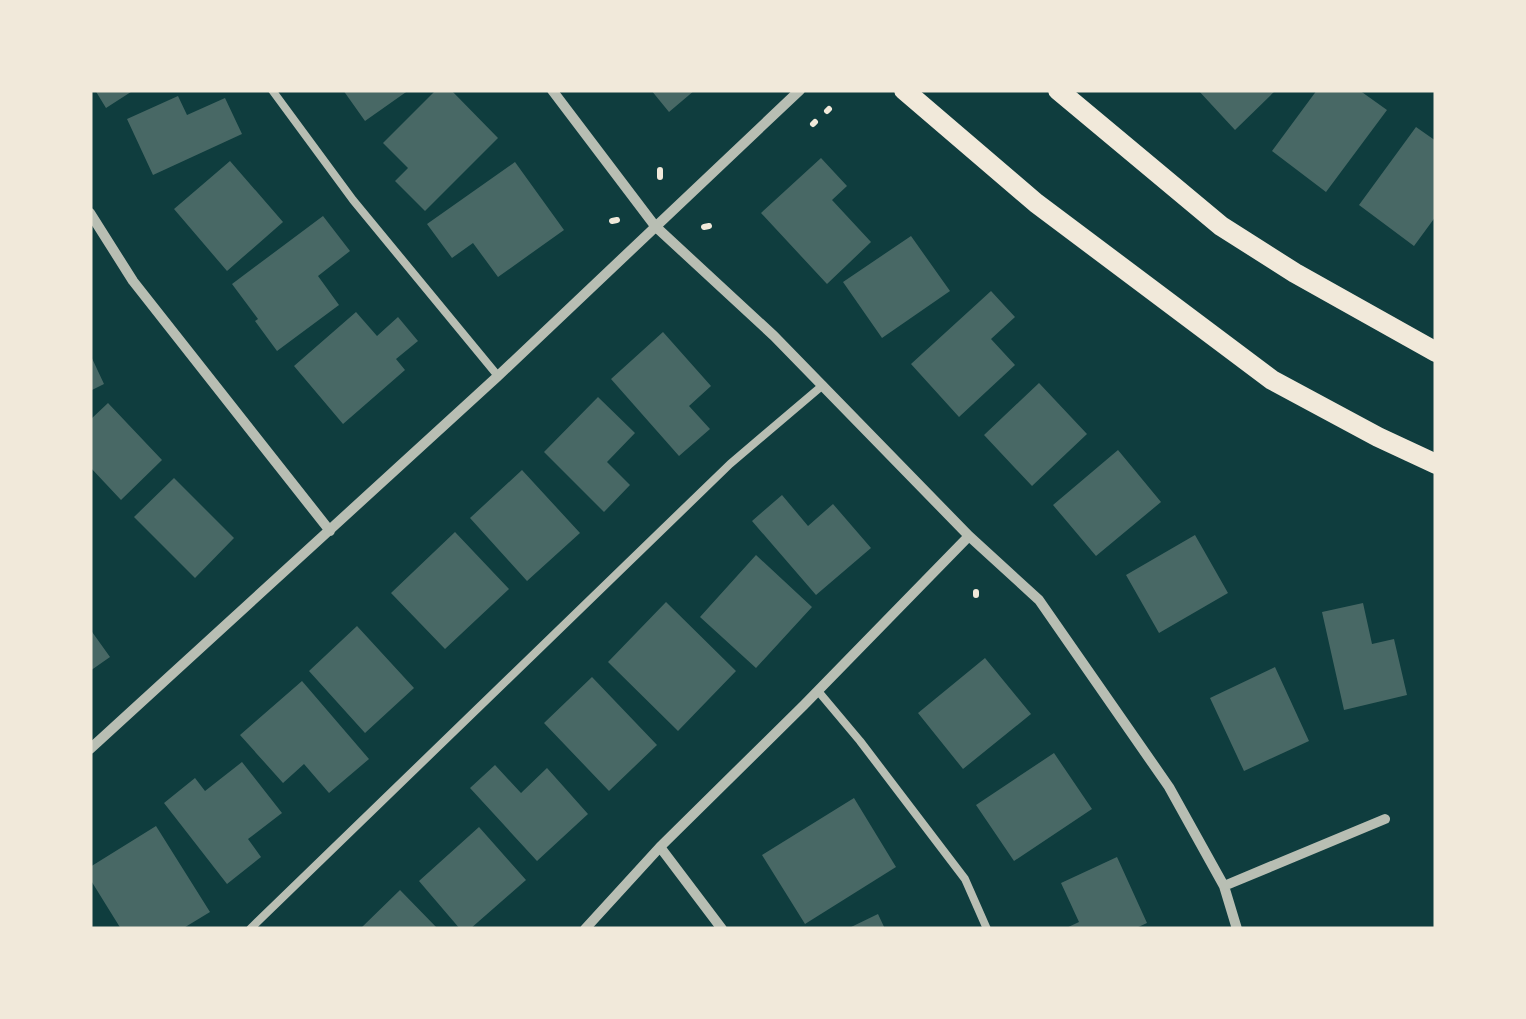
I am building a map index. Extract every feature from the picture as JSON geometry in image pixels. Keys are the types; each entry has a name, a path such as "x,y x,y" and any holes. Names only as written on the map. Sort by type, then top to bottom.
{"main road":[{"path":"904,90 1036,203 1272,380 1436,464"},
{"path":"1058,90 1221,226 1295,273 1436,352"}],"street":[{"path":"552,90 656,226 823,385 969,536 1039,600 1169,787 1224,886 1237,929"},
{"path":"90,748 498,376 800,90"},
{"path":"90,214 133,281 330,531"},
{"path":"585,929 660,846 969,536"},
{"path":"1224,886 1385,820"},
{"path":"660,846 722,929"}],"lane":[{"path":"272,90 353,200 498,376"},
{"path":"250,929 730,464 823,385"},
{"path":"818,691 965,879 987,929"}],"building":[{"path":"95,90 134,90 106,108"},
{"path":"343,90 409,90 365,121"},
{"path":"436,90 451,90 498,138 425,211 395,181 408,168 383,143"},
{"path":"651,90 695,90 669,112"},
{"path":"1198,90 1276,90 1235,130"},
{"path":"1317,90 1359,90 1387,110 1326,192 1272,151"},
{"path":"178,96 187,115 225,98 242,134 153,175 127,119"},
{"path":"1416,127 1436,141 1436,216 1414,246 1359,205"},
{"path":"821,158 847,186 832,200 871,242 827,284 761,213"},
{"path":"230,161 283,222 227,271 174,209"},
{"path":"515,162 564,230 498,277 473,243 452,258 427,224"},
{"path":"323,216 350,251 318,276 339,305 277,351 232,284"},
{"path":"911,236 950,291 882,338 843,282"},
{"path":"991,291 1015,317 991,339 1015,365 959,417 911,364"},
{"path":"356,312 377,336 398,317 418,341 396,359 405,370 343,424 294,366"},
{"path":"663,332 711,386 689,406 710,429 679,456 611,379"},
{"path":"90,354 104,384 90,391"},
{"path":"1039,383 1087,434 1032,486 984,435"},
{"path":"598,397 635,433 607,462 630,485 604,512 544,452"},
{"path":"108,403 162,460 121,500 90,467 90,420"},
{"path":"1118,450 1161,502 1096,556 1053,505"},
{"path":"522,470 580,533 527,581 470,518"},
{"path":"174,478 234,538 195,578 134,517"},
{"path":"782,495 808,526 833,504 871,548 816,595 752,521"},
{"path":"455,532 509,589 445,649 391,593"},
{"path":"1195,535 1228,593 1159,633 1126,575"},
{"path":"756,555 812,607 756,668 700,617"},
{"path":"666,602 736,671 678,731 608,662"},
{"path":"1363,603 1372,644 1394,639 1407,695 1344,710 1322,612"},
{"path":"357,626 414,688 365,733 309,671"},
{"path":"90,629 110,657 90,671"},
{"path":"985,658 1031,714 963,769 918,713"},
{"path":"1275,667 1309,741 1244,771 1210,698"},
{"path":"592,677 657,745 609,791 544,723"},
{"path":"302,681 369,759 329,793 304,764 283,783 240,735"},
{"path":"1054,753 1092,809 1014,861 976,805"},
{"path":"242,762 282,813 248,839 261,857 227,884 164,803 195,778 205,791"},
{"path":"495,765 521,793 547,768 588,814 537,861 470,788"},
{"path":"854,798 896,867 805,924 762,855"},
{"path":"156,826 210,912 182,929 121,929 90,879 90,867"},
{"path":"479,827 526,880 470,929 460,929 419,881"},
{"path":"1117,857 1147,923 1134,929 1064,929 1079,922 1061,883"},
{"path":"400,890 438,929 360,929"},
{"path":"878,914 885,929 847,929"}]}
